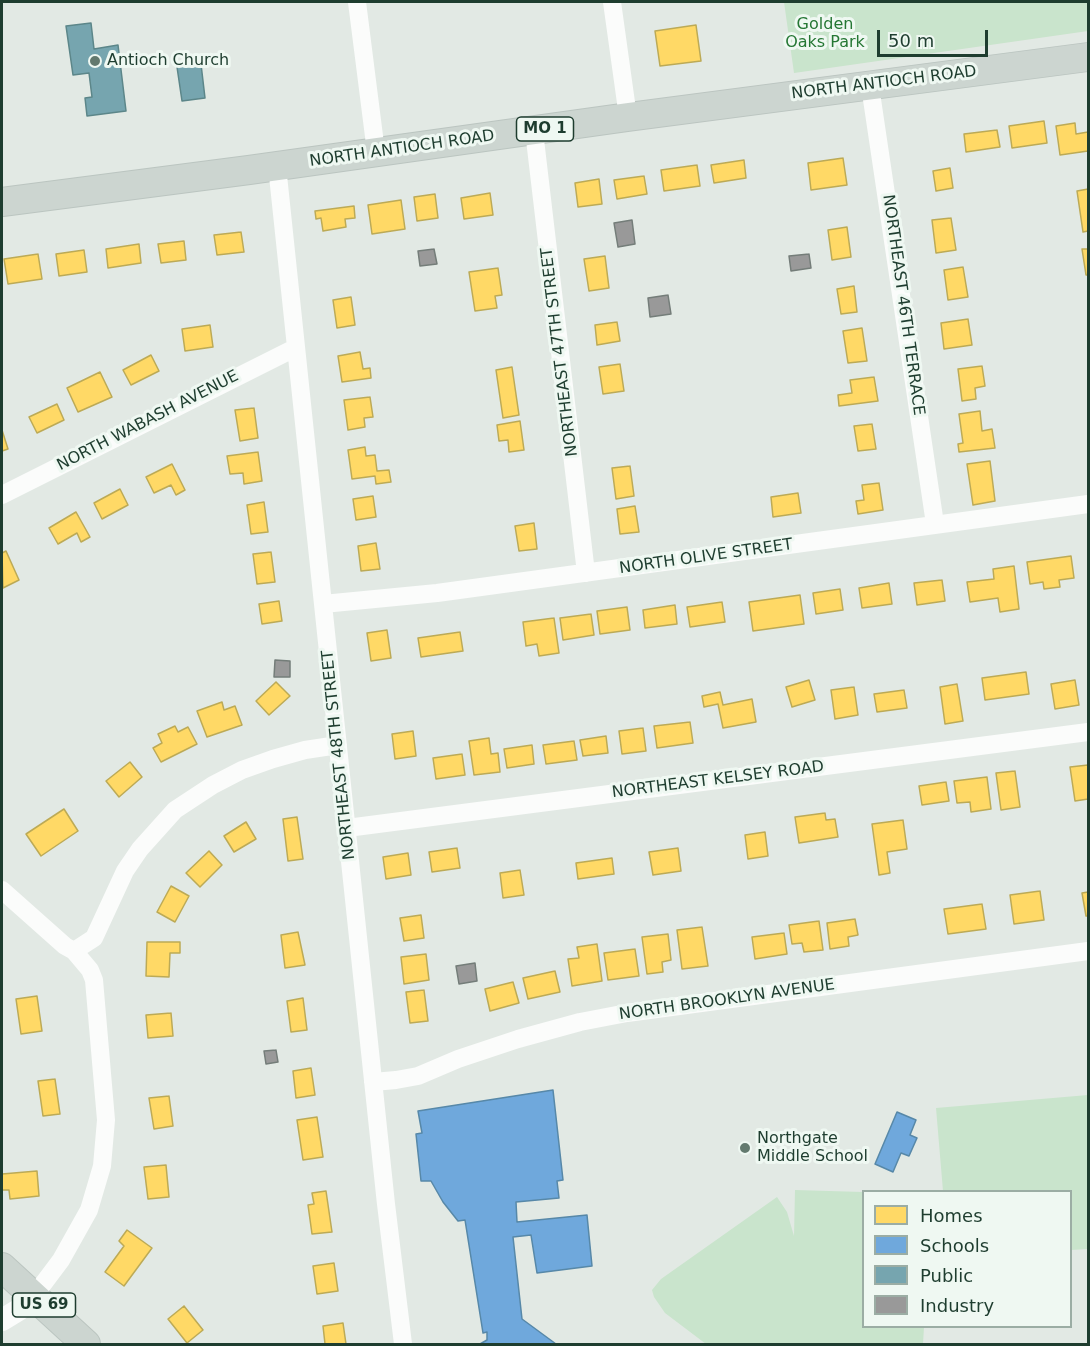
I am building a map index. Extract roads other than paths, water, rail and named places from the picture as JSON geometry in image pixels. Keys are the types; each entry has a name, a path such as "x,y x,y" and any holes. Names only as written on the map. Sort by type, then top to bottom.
{"main road":[{"name":"NORTH ANTIOCH ROAD","path":"2,202 1089,57"},
{"name":"US 69","path":"2,1267 86,1344"}],"street":[{"path":"357,2 376,152"},
{"path":"612,2 628,117"},
{"name":"NORTHEAST 46TH TERRACE","path":"870,86 935,524"},
{"name":"NORTHEAST 47TH STREET","path":"534,131 586,573"},
{"name":"NORTHEAST 48TH STREET","path":"277,166 373,1082 404,1344"},
{"name":"NORTH WABASH AVENUE","path":"2,495 295,348"},
{"name":"NORTH OLIVE STREET","path":"323,604 437,593 1089,504"},
{"name":"NORTHEAST KELSEY ROAD","path":"347,828 1089,732"},
{"path":"74,951 94,939 125,871 140,849 175,810 213,785 242,770 284,756 338,745"},
{"path":"2,890 65,946 74,951 84,961 94,980 106,1120 102,1166 89,1210 61,1260 34,1296 20,1309 2,1320"},
{"name":"NORTH BROOKLYN AVENUE","path":"373,1082 418,1076 458,1059 518,1039 580,1022 627,1013 1089,951"}],"place":[{"name":"Antioch Church","path":"95,61"},
{"name":"Northgate Middle School","path":"745,1148"}],"park label":[{"name":"Golden Oaks Park","path":"825,34"}]}
